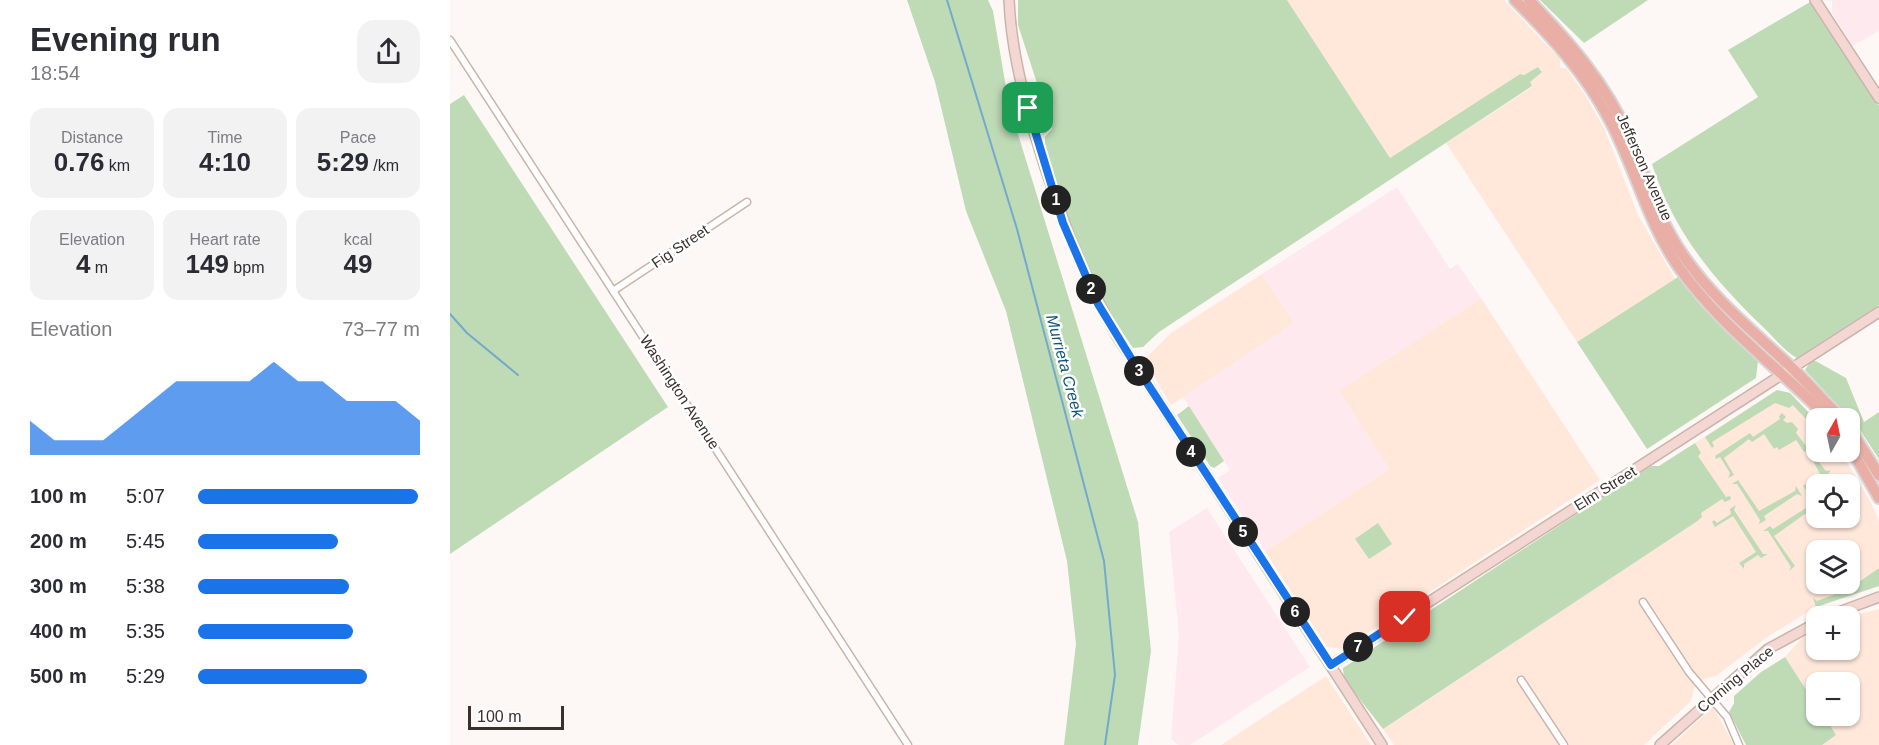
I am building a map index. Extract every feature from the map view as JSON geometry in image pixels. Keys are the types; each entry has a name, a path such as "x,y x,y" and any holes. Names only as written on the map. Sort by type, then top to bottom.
{"main road":[{"name":"Jefferson Avenue","path":"1515,0 1558,43 1582,73 1609,118 1650,219 1694,286 1818,408"},
{"name":"Jefferson Avenue","path":"1529,0 1578,51 1599,80 1628,135 1660,215 1683,256 1729,309 1831,408"},
{"path":"1650,219 1657,221 1671,244 1683,256"},
{"path":"1860,445 1879,475"},
{"path":"1859,462 1879,498"}],"street":[{"path":"1009,0 1013,50 1028,108 1060,212 1090,288 1123,347 1382,745"},
{"path":"1815,0 1879,98"},
{"name":"Washington Avenue","path":"450,40 908,745"},
{"name":"Fig Street","path":"614,291 747,202"},
{"name":"Elm Street","path":"1331,665 1879,312"},
{"path":"1855,606 1879,597"},
{"path":"1643,602 1689,672 1727,717 1739,745"},
{"name":"Corning Place","path":"1660,745 1711,697 1768,649 1806,628"},
{"path":"1521,680 1563,745"}],"shaded area":[{"path":"1287,0 1504,0 1560,59 1560,68 1566,68 1584,93 1604,128 1638,215 1675,279 1577,342 1446,143 1532,87 1529,82 1542,72 1539,67 1524,75 1520,74 1390,158"},
{"path":"1824,0 1879,0 1879,31 1852,46 1832,13 1832,1"},
{"path":"1397,187 1450,269 1458,264 1481,298 1339,391 1389,469 1265,551 1218,478 1230,470 1183,397 1294,323 1262,274"},
{"path":"1262,274 1294,323 1171,405 1144,360 1171,333"},
{"path":"1481,298 1600,480 1343,649 1327,647 1265,551 1389,469 1339,391"},
{"path":"1777,390 1790,393 1806,410 1806,462 1847,462 1854,474 1806,474 1806,528 1860,528 1860,484 1879,521 1879,586 1860,592 1860,540 1806,540 1806,594 1855,594 1819,606 1806,606 1806,613 1770,635 1716,676 1704,679 1694,688 1691,701 1644,745 1394,745 1383,729 1696,522 1659,466"},
{"path":"1207,508 1310,667 1190,745 1179,745 1171,739 1179,635 1169,532"},
{"path":"1879,609 1879,745 1821,745 1823,726 1860,726 1860,672 1806,672 1806,690 1785,657 1806,636 1806,660 1860,660 1860,613"},
{"path":"1326,676 1371,745 1221,745"},
{"path":"1713,707 1734,745 1672,745"}],"green space":[{"path":"907,0 988,0 993,11 1009,105 1138,522 1151,651 1138,745 1064,745 1076,644 1067,561 1006,311 966,211 935,82"},
{"path":"1018,0 1287,0 1390,158 1520,74 1524,75 1538,67 1542,72 1530,82 1532,86 1159,332 1143,347 1133,348 1103,304 1071,231 1045,146 1045,137 1052,129 1018,25"},
{"path":"1540,0 1648,0 1584,43"},
{"path":"1810,2 1879,106 1879,305 1797,358 1745,309 1697,253 1671,211 1652,164 1758,97 1728,50"},
{"path":"464,95 668,407 450,554 450,104"},
{"path":"1678,277 1701,306 1758,361 1756,378 1647,449 1577,342"},
{"path":"1812,359 1846,378 1858,408 1840,408 1805,370"},
{"path":"1777,390 1790,393 1806,410 1806,419 1793,405 1789,408 1775,403 1712,442 1714,446 1712,448 1705,437"},
{"path":"1189,406 1224,461 1214,468 1210,466 1177,415"},
{"path":"1860,412 1864,422 1879,412 1879,459 1860,430"},
{"path":"1782,413 1786,417 1783,420 1787,423 1792,422 1798,429 1796,433 1806,446 1806,452 1804,452 1796,440 1779,450 1777,447 1774,449 1764,434 1752,442 1749,439 1724,458 1734,475 1728,478 1730,473 1720,457 1716,459 1715,456 1750,433 1753,437 1780,419 1779,416"},
{"path":"1695,443 1701,453 1698,456 1726,497 1730,496 1731,499 1725,502 1722,499 1701,513 1702,517 1696,522 1383,729 1344,679 1343,668 1613,490 1651,466 1659,466"},
{"path":"1814,462 1819,462 1826,471 1831,470 1828,474 1820,474"},
{"path":"1738,480 1759,511 1795,491 1796,486 1802,496 1797,494 1764,516 1766,520 1759,524 1760,520 1737,484 1732,484"},
{"path":"1736,505 1734,510 1763,554 1768,554 1761,558 1758,555 1744,564 1744,569 1739,563 1756,552 1733,516 1715,527 1712,522 1714,520 1717,523 1731,514 1730,509"},
{"path":"1806,508 1806,513 1774,536 1795,566 1789,571 1791,567 1768,531 1763,531 1770,526 1773,529"},
{"path":"1378,523 1392,544 1369,559 1355,539"},
{"path":"1879,568 1879,586 1860,592 1860,581"},
{"path":"1836,594 1855,594 1819,606 1816,606 1813,598 1817,601"},
{"path":"1785,657 1806,690 1806,726 1830,726 1836,735 1822,745 1746,745 1729,712 1734,703 1734,696 1761,672"}],"waterway":[{"name":"Murrieta Creek","path":"947,0 1017,229 1104,561 1115,675 1105,745"},
{"path":"450,314 467,333 518,375"}],"route":[{"path":"1028,108 1063,223 1098,304 1331,665 1405,617"}]}
